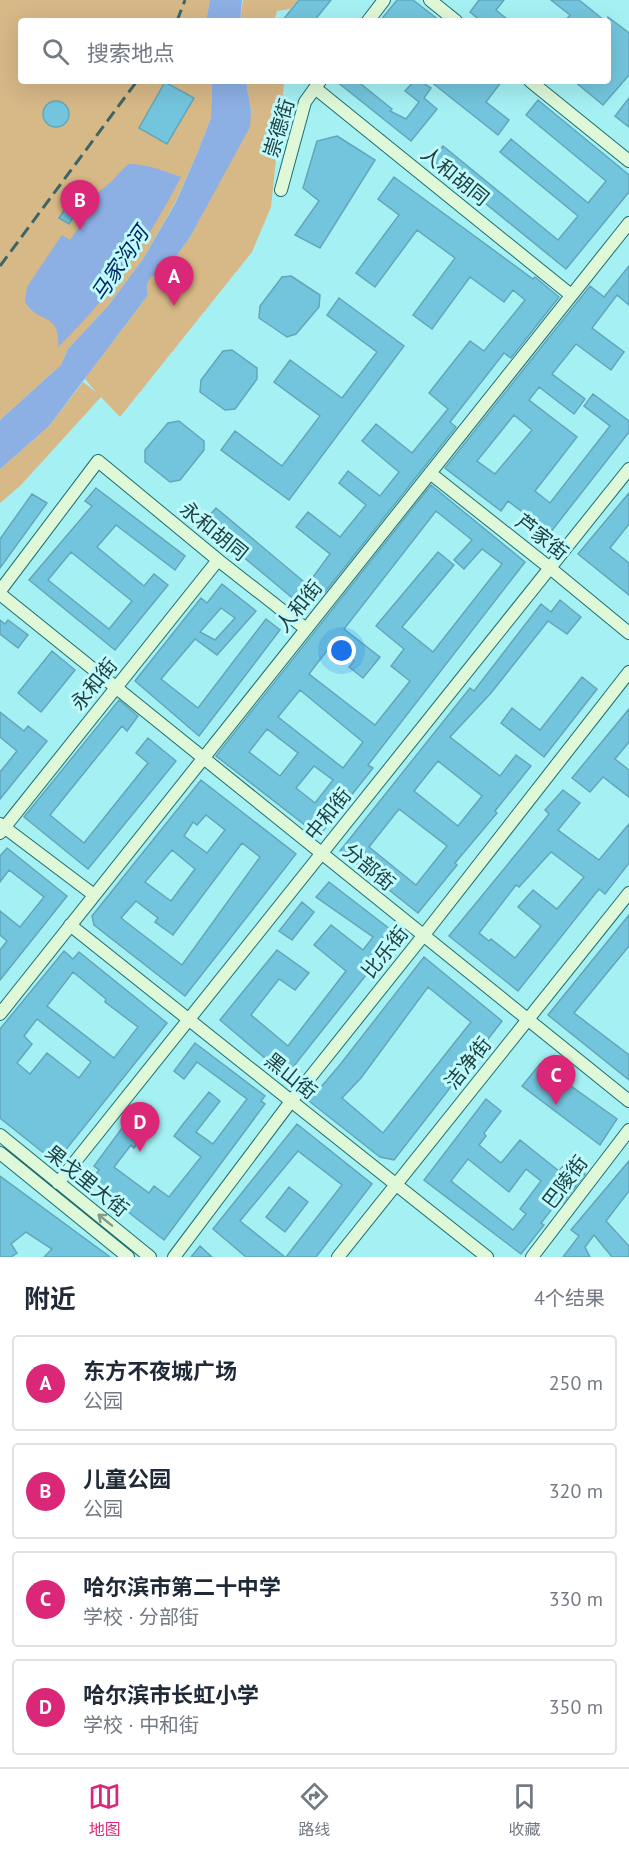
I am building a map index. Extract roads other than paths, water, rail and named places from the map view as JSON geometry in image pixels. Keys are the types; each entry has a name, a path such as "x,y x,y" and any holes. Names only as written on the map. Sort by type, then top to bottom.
{"street":[{"path":"370,18 384,0"},
{"path":"430,0 452,18"},
{"path":"534,84 629,160"},
{"name":"崇德街","path":"281,190 305,102 318,85"},
{"name":"人和胡同","path":"318,85 571,295"},
{"name":"人和街","path":"0,1014 629,224"},
{"name":"永和胡同","path":"0,592 98,461 306,629"},
{"name":"中和街","path":"58,1183 629,469"},
{"name":"芦家街","path":"430,474 629,633"},
{"name":"永和街","path":"1,828 218,560"},
{"name":"分部街","path":"0,592 203,759 629,1101"},
{"name":"比乐街","path":"174,1257 291,1101 629,672"},
{"path":"1,828 94,895"},
{"name":"洁净街","path":"338,1257 629,893"},
{"name":"黑山街","path":"70,925 487,1257"},
{"name":"巴陵街","path":"532,1257 629,1130"},
{"name":"果戈里大街","path":"0,1134 150,1257"},
{"name":"果戈里大街","path":"0,1153 128,1257"}],"water":[{"path":"210,0 242,0 240,18 207,18"},
{"path":"212,84 246,84 251,111 250,127 190,237 164,273 152,276 147,286 148,295 49,426 0,469 0,420 61,365 68,349 108,306 143,259 176,202 211,118"},
{"name":"马家沟河","path":"129,164 162,170 181,177 155,224 127,267 95,308 58,347 56,328 30,309 25,302 27,287 62,235 70,240 89,213 83,208 86,204"}],"railway":[{"path":"178,18 185,0"},
{"path":"0,266 135,84"}],"place":[{"name":"儿童公园","path":"80,230"},
{"name":"东方不夜城广场","path":"174,306"},
{"name":"哈尔滨市第二十中学","path":"556,1105"},
{"name":"哈尔滨市长虹小学","path":"140,1152"}]}
